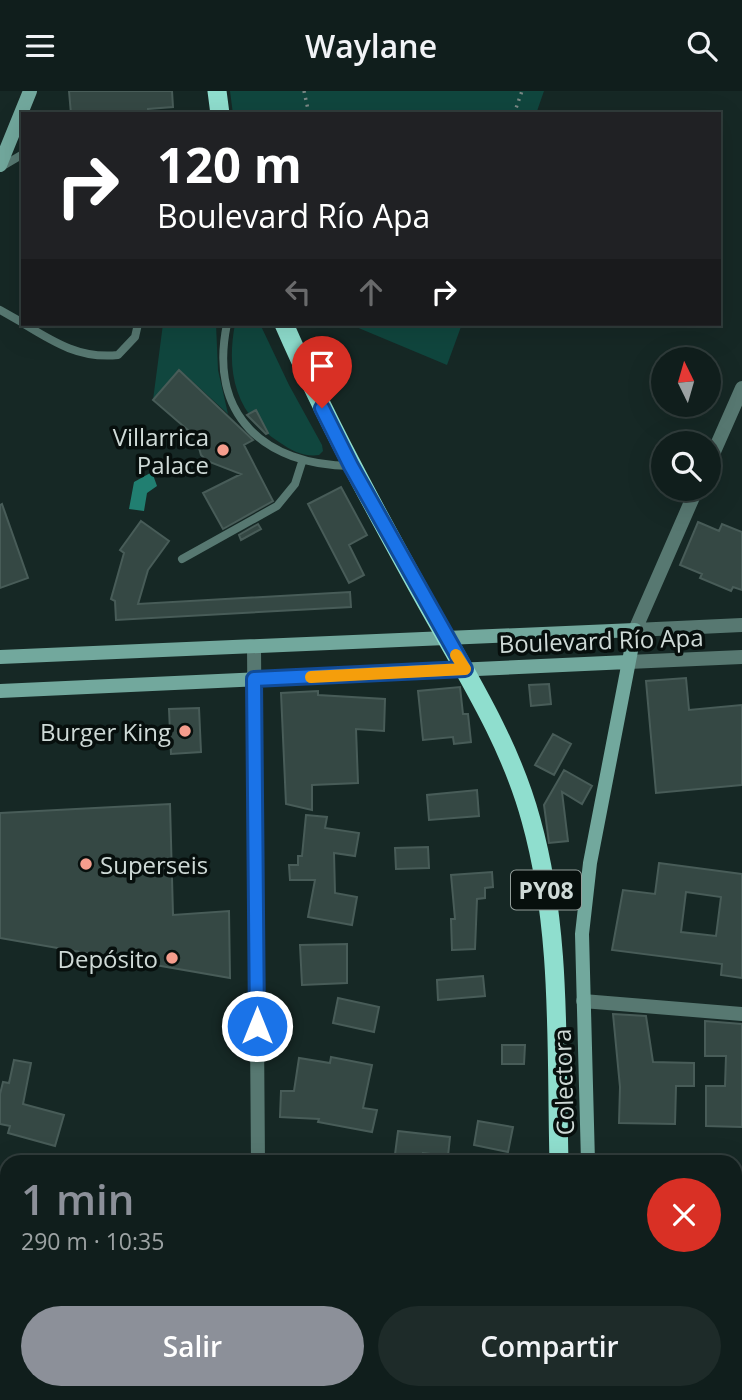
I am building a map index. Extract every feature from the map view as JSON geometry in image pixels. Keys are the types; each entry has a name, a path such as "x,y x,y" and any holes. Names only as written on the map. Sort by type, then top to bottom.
{"highway":[{"path":"217,91 220,112"},
{"name":"PY08","path":"285,326 351,466 488,712 531,818 554,943 559,1155"}],"main road":[{"path":"22,112 30,91"},
{"path":"0,167 21,114"},
{"name":"Boulevard Río Apa","path":"0,657 635,630"},
{"name":"Colectora","path":"588,1155 582,934 590,863 635,630"},
{"name":"Boulevard Río Apa","path":"0,691 628,662"}],"street":[{"path":"721,436 742,388"},
{"path":"635,630 692,501"},
{"name":"Boulevard Río Apa","path":"635,630 742,625"},
{"path":"254,647 258,1155"},
{"name":"Boulevard Río Apa","path":"628,662 742,657"},
{"path":"583,1001 742,1014"}],"lane":[{"path":"0,167 21,155"},
{"path":"0,310 21,322"},
{"path":"28,326 93,358 118,355 135,337 138,326"},
{"path":"227,326 225,375 233,406 255,437 275,451 302,462 351,466"},
{"path":"182,559 277,506 291,490 302,462"}],"path":[{"path":"304,91 309,112"},
{"path":"515,112 522,91"}],"shaded area":[{"path":"230,91 544,91 537,112 233,112"},
{"path":"163,326 216,326 218,370 228,414 180,370 153,400"},
{"path":"235,326 261,326 322,445 323,451 319,455 293,451 252,419 243,405 233,375"},
{"path":"354,326 461,326 447,365"},
{"path":"152,472 157,486 147,493 144,511 129,509 134,482"}],"building":[{"path":"69,91 172,91 173,107 148,109 148,112 71,112"},
{"name":"Villarrica Palace","path":"179,370 253,440 244,445 273,501 223,529 203,493 241,474 207,461 201,455 196,437 153,400"},
{"path":"256,410 268,433 266,434 247,415"},
{"path":"341,487 367,535 349,545 364,575 349,583 308,504"},
{"path":"2,504 28,578 0,588 0,505"},
{"path":"141,521 169,541 148,570 138,604 350,592 351,607 116,620 115,601 111,599 124,553 120,550"},
{"path":"698,522 719,531 722,524 742,532 742,590 733,587 731,591 700,578 702,574 680,565"},
{"path":"258,524 261,529 241,540 239,535"},
{"path":"686,678 689,710 742,705 742,785 656,793 646,681"},
{"path":"549,684 551,704 531,706 529,685"},
{"path":"460,687 463,714 468,714 471,742 454,744 453,737 423,740 418,691"},
{"path":"318,691 318,695 385,699 384,731 356,729 358,783 312,785 312,810 286,804 281,693"},
{"name":"Burger King","path":"199,708 201,752 171,754 169,709"},
{"path":"553,734 571,744 554,775 535,765"},
{"path":"564,770 592,786 582,804 562,792 568,841 549,843 544,805"},
{"path":"477,790 479,816 429,820 427,795"},
{"name":"Superseis","path":"170,804 173,915 229,911 230,978 0,938 0,813"},
{"path":"306,815 327,817 325,828 359,833 355,856 334,853 335,893 357,897 352,925 308,917 315,880 290,880 289,865 298,865 298,856 302,856"},
{"path":"428,847 429,868 396,869 395,848"},
{"path":"659,863 742,874 742,978 721,975 722,964 612,950 623,890 655,894","holes":["686,892 721,897 716,936 681,932"]},
{"path":"492,872 493,887 485,888 485,898 477,899 475,949 452,950 451,919 455,919 451,875"},
{"path":"347,944 347,983 302,985 300,945"},
{"path":"483,976 485,996 438,1000 437,980"},
{"path":"338,998 379,1007 374,1032 333,1023"},
{"path":"613,1014 646,1016 653,1062 694,1063 694,1086 676,1086 675,1124 619,1123 620,1087"},
{"path":"705,1021 742,1024 742,1127 706,1126 706,1086 725,1086 726,1056 705,1056"},
{"path":"502,1045 525,1045 524,1064 502,1064"},
{"path":"331,1057 372,1065 363,1108 377,1110 372,1132 318,1122 319,1119 280,1117 281,1091 294,1091 299,1058 330,1063"},
{"path":"14,1060 31,1063 23,1104 64,1115 55,1146 8,1133 10,1126 0,1124 0,1094 3,1082 9,1083"},
{"path":"478,1121 513,1127 508,1152 474,1145"},
{"path":"398,1131 450,1137 448,1155 395,1155"}],"slow traffic":[{"path":"311,677 465,669 456,655"}],"place":[{"name":"Villarrica Palace","path":"223,450"},
{"name":"Burger King","path":"185,731"},
{"name":"Superseis","path":"86,864"},
{"name":"Depósito","path":"172,958"}],"route":[{"path":"257,1026 254,679 465,669 351,466 322,408"}]}
